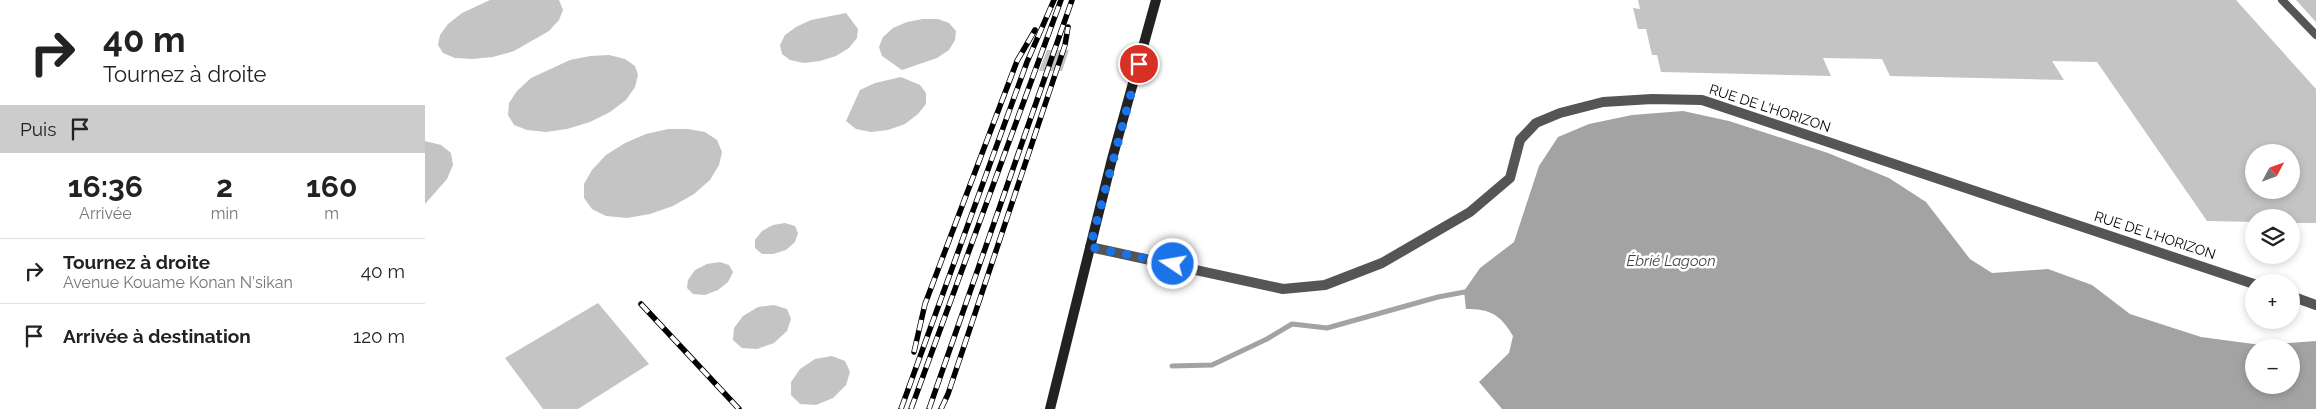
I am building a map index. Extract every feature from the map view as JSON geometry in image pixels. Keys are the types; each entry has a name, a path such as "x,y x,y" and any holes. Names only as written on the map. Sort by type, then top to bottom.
{"street":[{"path":"1050,409 1090,247 1156,0"},
{"name":"RUE DE L'HORIZON","path":"1090,247 1283,289 1325,285 1383,263 1470,212 1510,178 1520,140 1536,123 1560,113 1603,102 1652,98 1701,100 2245,281"},
{"path":"2300,299 2316,304"}],"lane":[{"path":"2282,0 2316,35"}],"water":[{"name":"Ébrié Lagoon","path":"1683,111 1729,121 1828,153 1889,178 1926,202 1970,259 1992,273 2048,269 2092,285 2130,314 2201,337 2245,343 2245,394 2300,394 2300,342 2316,341 2316,409 1502,409 1479,382 1509,353 1513,336 1504,322 1494,314 1482,310 1466,309 1464,291 1480,268 1514,242 1539,166 1558,137 1589,124 1632,115"}],"building":[{"path":"490,0 559,0 563,10 559,20 549,31 514,51 493,57 472,59 455,58 443,53 438,45 440,35 448,24 462,13"},
{"path":"1638,0 2236,0 2316,89 2316,223 2300,223 2300,209 2245,209 2245,222 2207,221 2097,62 2052,61 2064,80 1890,76 1882,59 1823,58 1831,76 1661,72 1657,55 1652,55 1646,29 1638,29 1633,8 1640,9"},
{"path":"2296,0 2316,0 2316,22"},
{"path":"846,13 858,29 857,38 849,48 836,56 804,63 790,60 782,54 780,45 785,35 796,27 811,20"},
{"path":"938,19 949,23 956,31 955,40 949,50 937,58 902,70 882,56 879,47 883,37 893,28 907,22"},
{"path":"1047,50 1069,50 1062,71 1039,71"},
{"path":"609,55 625,59 635,66 638,75 635,87 626,100 610,112 590,122 567,129 546,132 527,130 514,125 508,115 509,103 517,91 531,78 570,60"},
{"path":"901,77 920,85 926,93 926,104 918,114 905,124 888,130 871,132 856,129 846,121 860,90 875,83"},
{"path":"668,129 688,129 705,132 717,140 722,152 719,165 710,180 694,194 673,206 650,214 627,218 606,216 592,209 584,198 584,184 592,170 606,155 625,143 646,134"},
{"path":"425,141 441,145 451,153 453,165 447,179 425,204"},
{"path":"785,223 795,226 798,233 795,242 786,250 773,254 762,254 755,248 755,240 762,231 773,225"},
{"path":"720,262 729,265 733,272 728,282 718,290 705,295 693,294 687,288 688,280 695,270 707,264"},
{"path":"598,303 649,364 578,409 543,409 505,358"},
{"path":"774,305 787,309 791,319 787,331 774,343 757,349 742,348 733,340 734,328 743,316 758,307"},
{"path":"832,356 845,361 850,372 846,385 833,398 816,405 800,404 791,395 791,382 800,369 815,359"}],"waterway":[{"path":"1172,366 1212,365 1267,339 1292,324 1327,328 1438,297 1470,291"}],"railway":[{"path":"901,409 1027,62 1054,0"},
{"path":"911,409 1061,0"},
{"path":"929,409 1072,0"},
{"path":"941,409 948,394 1065,45 1068,27"},
{"path":"914,352 925,304 1017,61 1035,30"},
{"path":"641,304 739,409"}],"route":[{"path":"1139,64 1112,159 1090,247 1173,264"}]}
